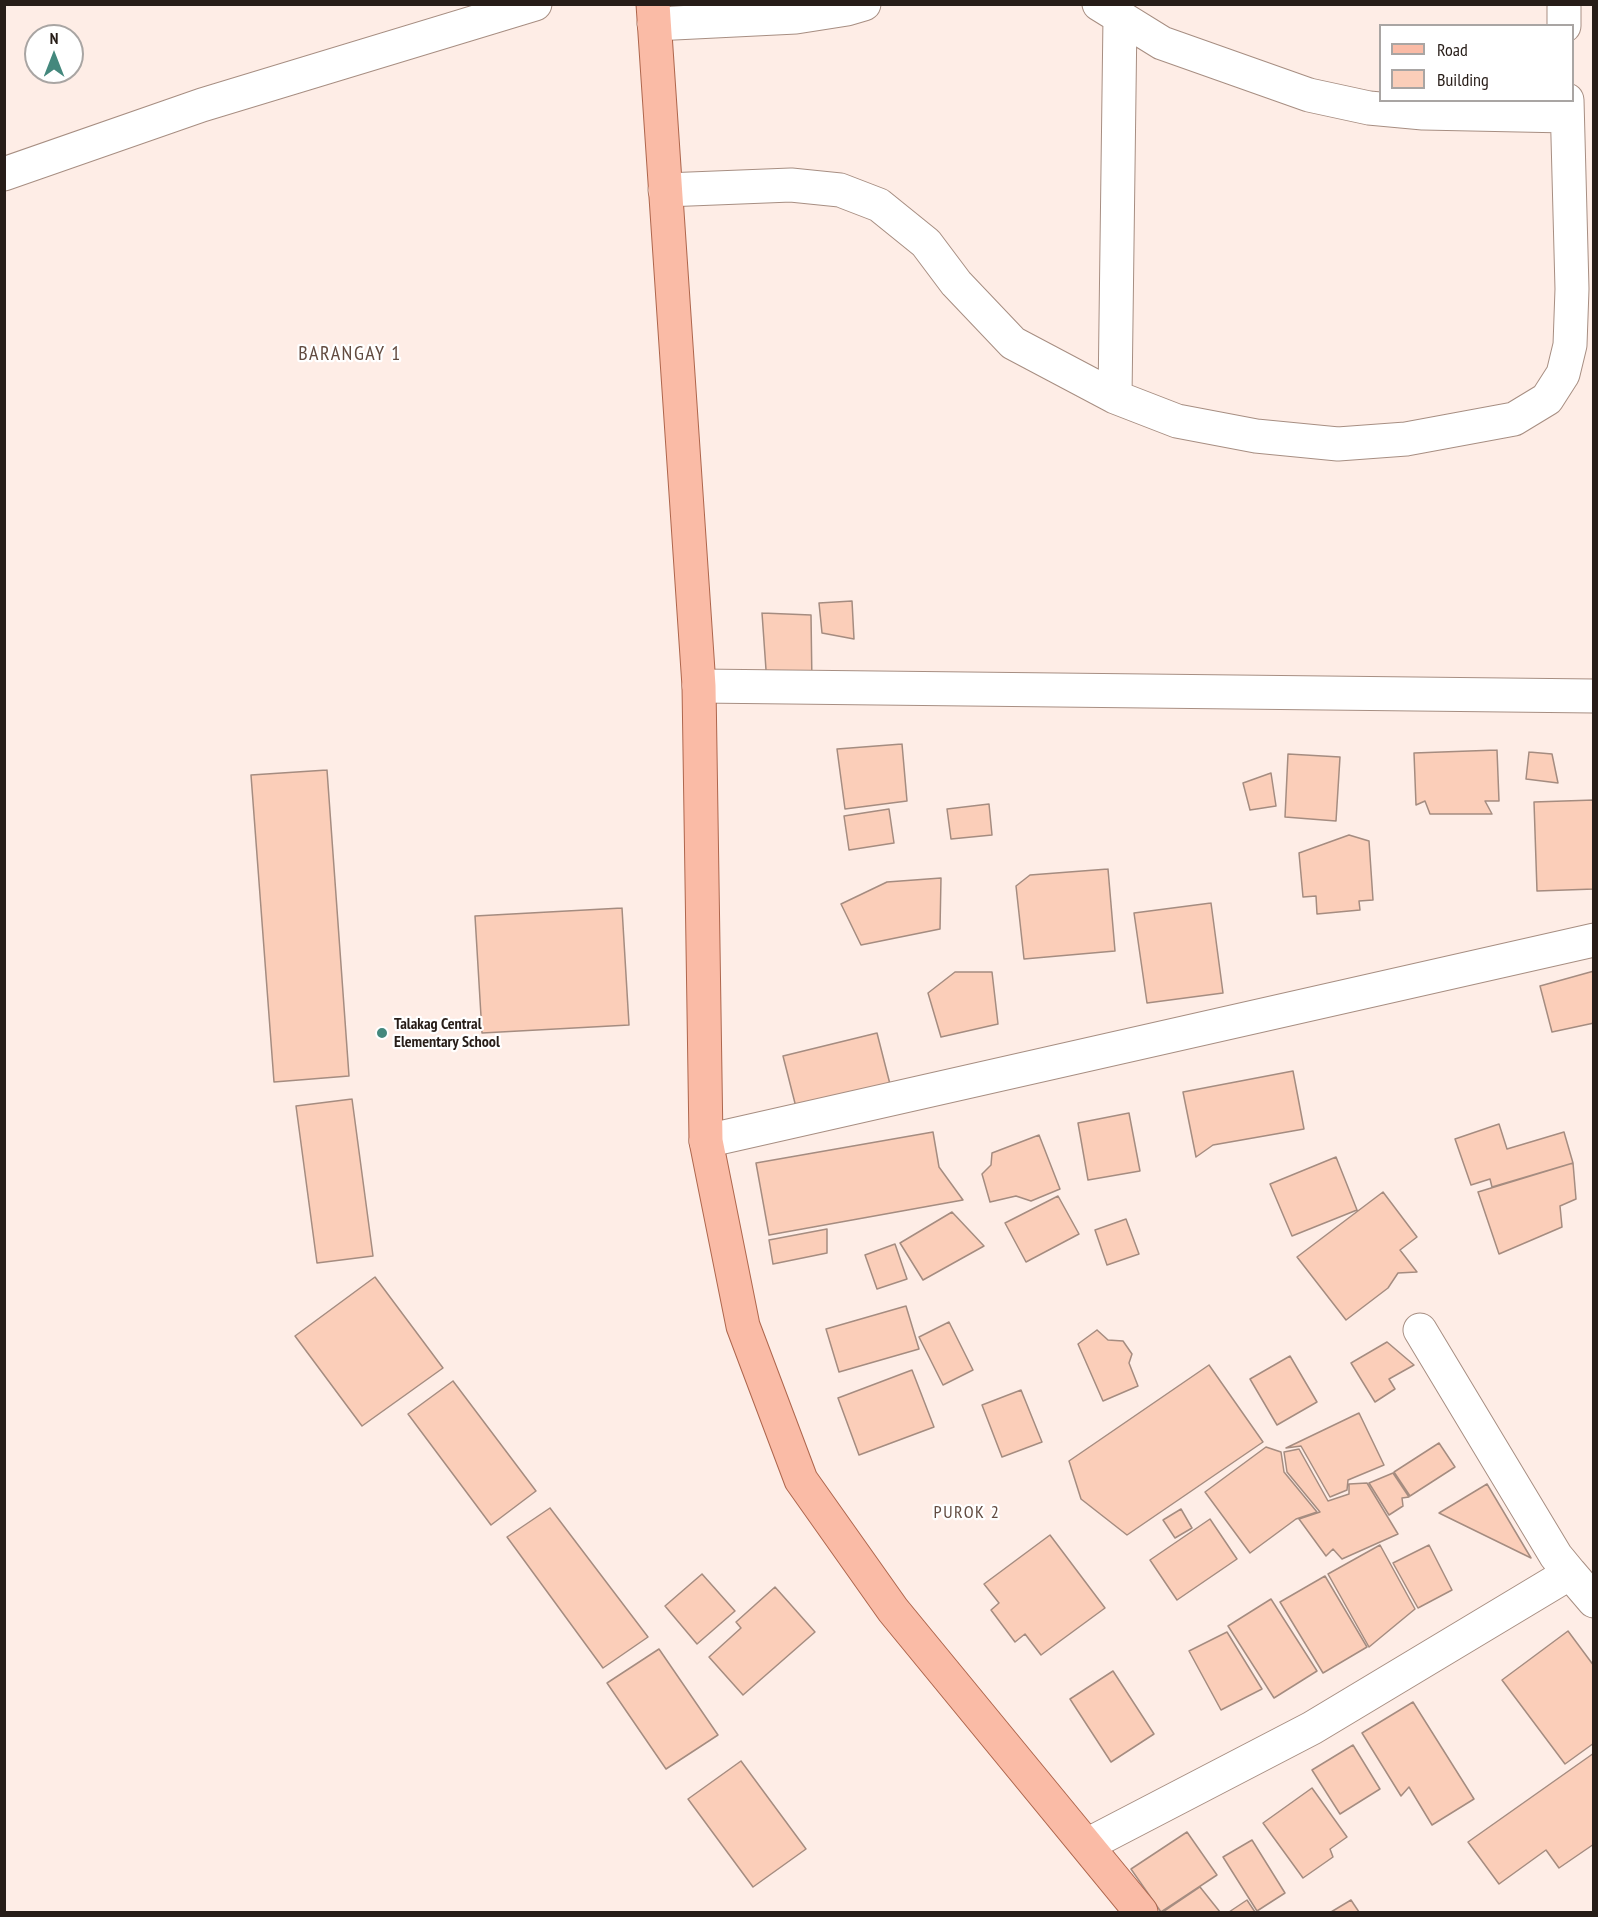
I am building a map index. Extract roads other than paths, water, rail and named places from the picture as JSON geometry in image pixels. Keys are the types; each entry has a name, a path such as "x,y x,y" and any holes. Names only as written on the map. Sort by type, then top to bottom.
{"main road":[{"path":"653,14 699,686 706,1141 743,1326 801,1480 893,1610 1141,1912"}],"street":[{"path":"4,174 202,105 535,4"},
{"path":"653,14 796,17 864,4"},
{"path":"665,190 791,185 840,190 879,206 926,243 956,283 1013,343 1114,397 1177,422 1256,436 1338,444 1406,439 1514,419 1547,399 1563,374 1583,289 1567,108 1423,113 1369,108 1309,95 1162,43 1110,11"},
{"path":"1110,11 1114,397"},
{"path":"699,686 1593,696"},
{"path":"706,1141 1593,940"},
{"path":"1420,1330 1556,1556 1593,1601"},
{"path":"1088,1845 1312,1728 1569,1573"}],"place":[{"name":"Talakag Central Elementary School","path":"382,1033"}],"district":[{"name":"BARANGAY 1","path":"350,354"},
{"name":"PUROK 2","path":"967,1513"}]}
